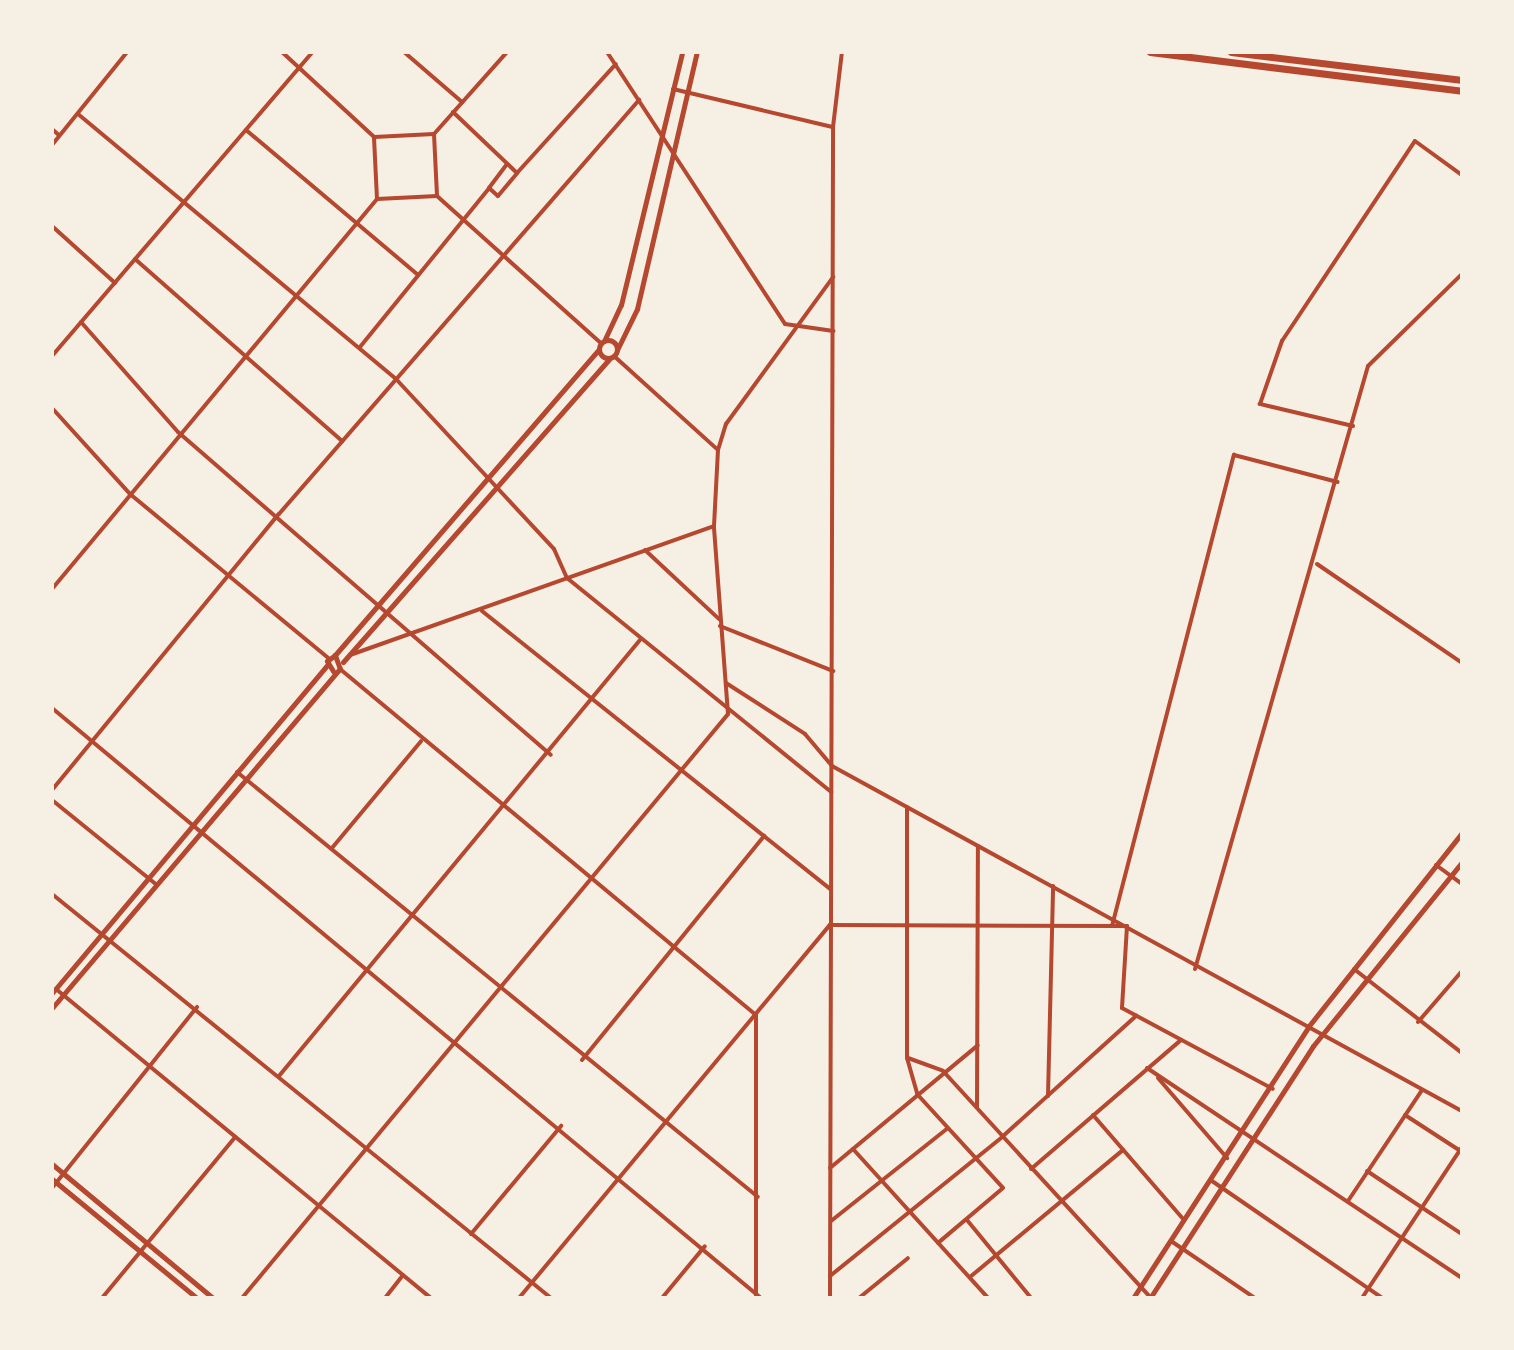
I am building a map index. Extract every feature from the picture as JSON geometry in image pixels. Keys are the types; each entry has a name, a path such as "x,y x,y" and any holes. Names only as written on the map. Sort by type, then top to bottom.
{"highway":[{"path":"1150,52 1462,91"},
{"path":"1231,52 1462,80"}],"street":[{"path":"52,145 127,52"},
{"path":"52,589 178,432 377,199 374,137 282,52"},
{"path":"52,356 313,52"},
{"path":"437,196 434,134 507,52"},
{"path":"607,52 785,324 795,328 834,331"},
{"path":"431,1298 63,994 54,991 327,662 383,602 601,344 621,305 660,130 682,52"},
{"path":"52,1008 113,940 343,662 613,355 637,309 671,150 697,52"},
{"path":"830,1298 833,127 842,52"},
{"path":"407,53 462,102"},
{"path":"489,188 498,196 616,64"},
{"path":"672,89 833,127"},
{"path":"52,790 279,514 639,100"},
{"path":"453,112 517,173"},
{"path":"78,114 396,379 554,549 567,578 728,714 831,792"},
{"path":"52,129 59,135"},
{"path":"246,130 418,275"},
{"path":"374,137 434,134"},
{"path":"1353,426 1260,404 1282,341 1415,141 1462,175"},
{"path":"360,347 507,164"},
{"path":"377,199 437,196 718,450"},
{"path":"52,226 115,283"},
{"path":"135,259 241,357 342,441"},
{"path":"1195,969 1317,564 1368,366 1462,274"},
{"path":"242,1298 728,714 714,526 718,450 726,424 834,275"},
{"path":"81,322 178,432 383,602 408,638 551,755"},
{"path":"601,344 613,355"},
{"path":"52,408 130,494 228,579 421,741 509,805 590,879 756,1015"},
{"path":"1112,926 1234,455 1338,482"},
{"path":"350,655 408,638 714,526"},
{"path":"645,550 719,619"},
{"path":"1317,564 1462,663"},
{"path":"482,611 679,774 830,889"},
{"path":"720,626 833,672"},
{"path":"279,1076 551,755 640,640"},
{"path":"335,655 343,662"},
{"path":"726,683 805,734 832,766 1127,926 1195,969 1462,1111"},
{"path":"52,708 457,1039 705,1246 759,1296"},
{"path":"332,848 421,741"},
{"path":"237,772 416,917 582,1060 758,1197"},
{"path":"52,800 157,885"},
{"path":"907,807 904,925 907,1058 917,1094 1003,1188 938,1243"},
{"path":"1133,1298 1273,1089 1308,1027 1462,833"},
{"path":"582,1060 764,836"},
{"path":"977,1109 978,846"},
{"path":"907,1058 943,1071 1151,1298 1321,1034 1462,862"},
{"path":"1436,865 1462,884"},
{"path":"1048,1097 1053,886"},
{"path":"52,894 197,1007 551,1298"},
{"path":"830,925 1127,926"},
{"path":"519,1298 830,925"},
{"path":"1127,926 1122,1008 1273,1089"},
{"path":"1352,968 1462,1053"},
{"path":"1418,1022 1462,971"},
{"path":"197,1007 54,1183 197,1298"},
{"path":"756,1015 759,1296"},
{"path":"830,1276 1002,1137 1136,1016"},
{"path":"1031,1169 1181,1040"},
{"path":"830,1168 978,1045"},
{"path":"1147,1068 1462,1278"},
{"path":"1153,1072 1227,1158"},
{"path":"1348,1201 1422,1089"},
{"path":"1093,1115 1184,1221"},
{"path":"1362,1298 1461,1150 1405,1115"},
{"path":"471,1234 561,1126"},
{"path":"830,1222 948,1128"},
{"path":"102,1298 235,1137"},
{"path":"853,1149 988,1298"},
{"path":"970,1277 1123,1150"},
{"path":"52,1164 213,1298"},
{"path":"1367,1171 1462,1234"},
{"path":"1212,1181 1382,1298"},
{"path":"967,1220 1031,1298"},
{"path":"1171,1241 1255,1298"},
{"path":"662,1298 705,1246"},
{"path":"859,1298 908,1258"},
{"path":"385,1298 403,1275"}]}
